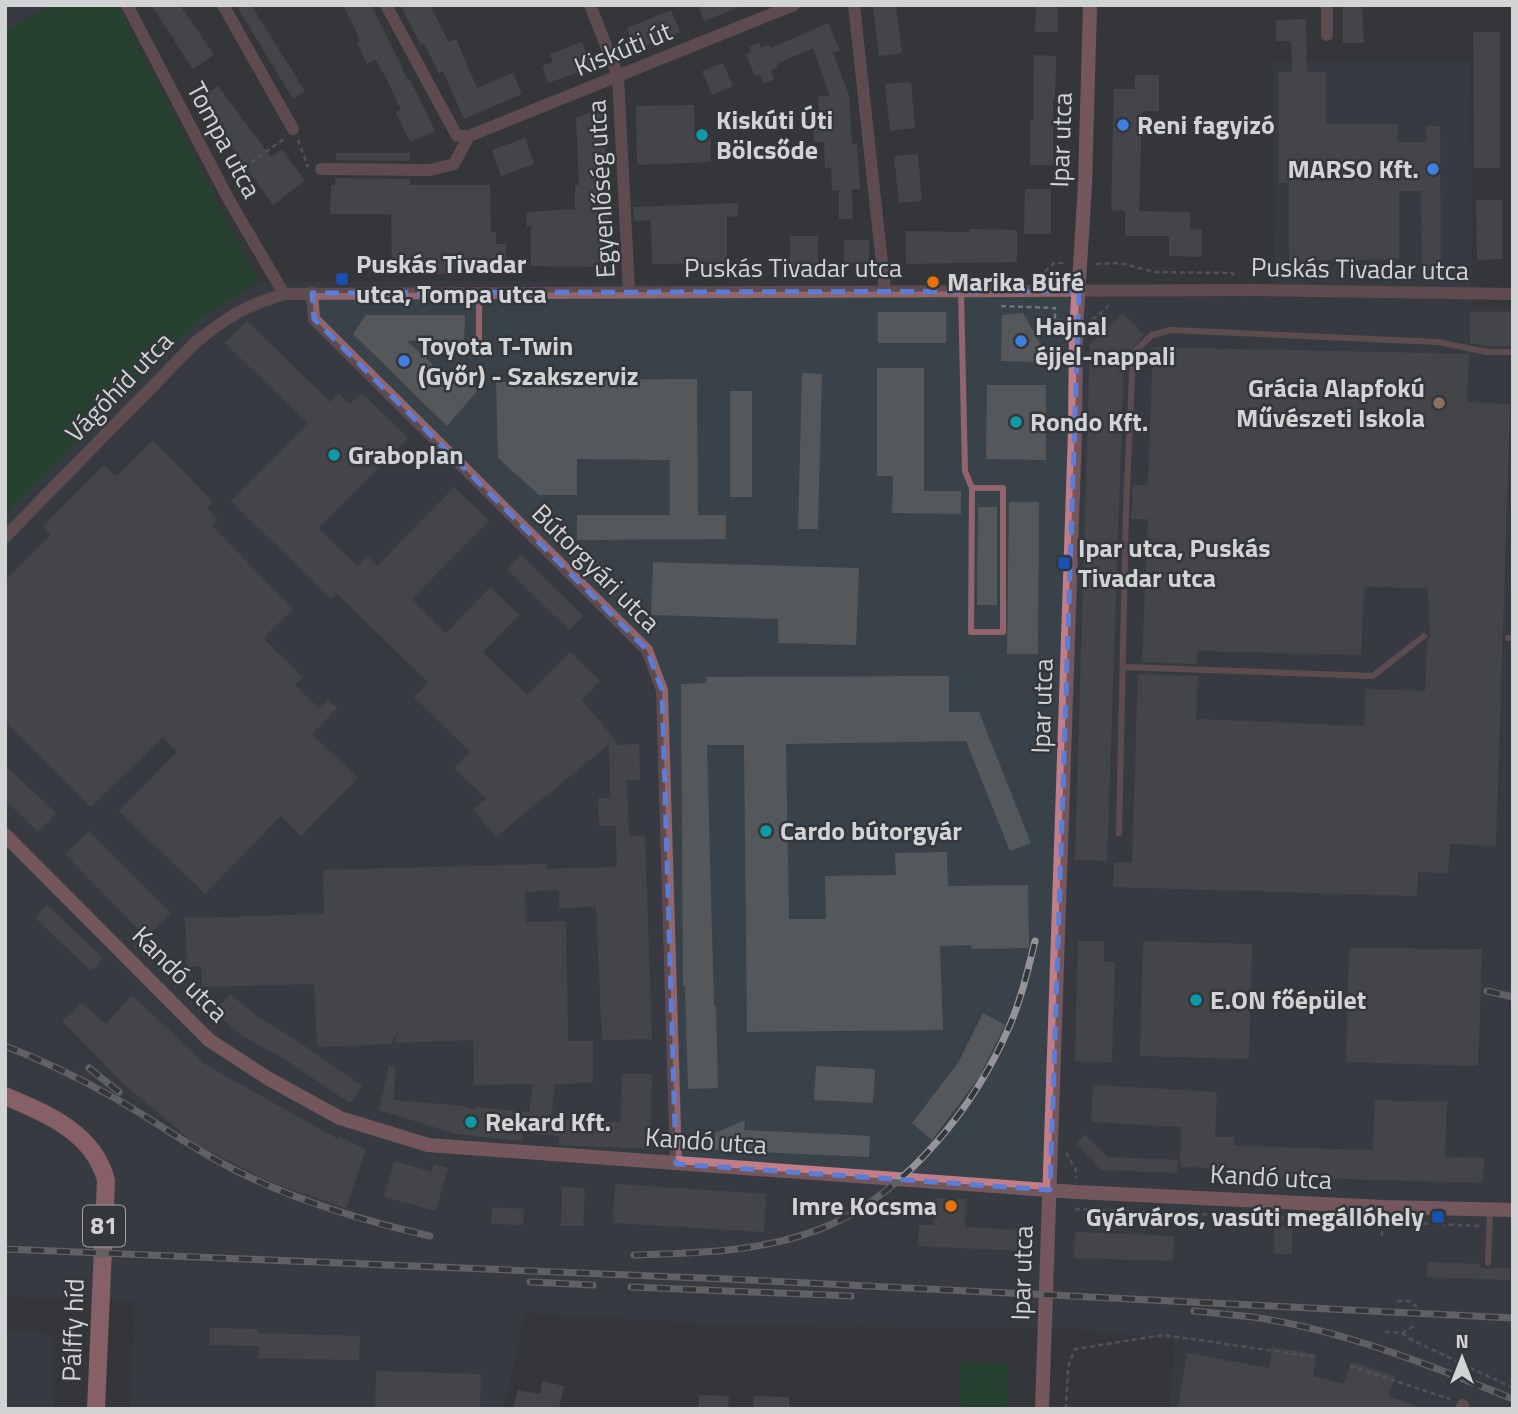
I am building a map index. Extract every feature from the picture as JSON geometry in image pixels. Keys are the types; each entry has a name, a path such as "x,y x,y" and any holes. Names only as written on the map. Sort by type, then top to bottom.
{"main road":[{"name":"Pálffy híd","path":"5,1096 68,1127 95,1152 102,1165 106,1180 96,1409"}],"street":[{"name":"Tompa utca","path":"127,5 220,182 284,294"},
{"path":"223,5 293,129"},
{"path":"321,169 430,170 454,164 463,136 386,5"},
{"name":"Egyenlőség utca","path":"590,5 618,76 629,291"},
{"name":"Kiskúti út","path":"463,136 794,5"},
{"path":"854,5 885,291"},
{"name":"Ipar utca","path":"1042,1409 1090,5"},
{"path":"1327,5 1327,35"},
{"name":"Puskás Tivadar utca","path":"284,294 1253,290 1513,294"},
{"name":"Bútorgyári utca","path":"312,293 314,319 647,650 662,690 676,1164"},
{"name":"Vágóhíd utca","path":"5,537 196,342 229,316 255,302 284,294"},
{"name":"Kandó utca","path":"5,835 209,1040 268,1079 340,1118 428,1145 1076,1192 1513,1210"}],"lane":[{"path":"426,347 479,346 479,292"},
{"path":"961,292 965,471 972,488 971,632 1003,632 1003,488 972,488"},
{"path":"1119,833 1133,353 1152,335 1171,330 1438,342 1487,352 1513,352"},
{"path":"1123,667 1373,676 1424,636"},
{"path":"1488,1264 1490,1210"}],"path":[{"path":"220,182 238,173 279,144 293,129 308,168 321,169"},
{"path":"1040,278 1049,266 1059,262"},
{"path":"1120,263 1155,272 1232,273 1253,290"},
{"path":"1086,321 1098,316 1109,305 1122,305"},
{"path":"997,306 1055,308 1055,320"},
{"path":"1064,1149 1076,1170 1076,1178"},
{"path":"1075,1209 1480,1226"},
{"path":"1397,1301 1409,1301 1420,1309"},
{"path":"1402,1333 1414,1326"},
{"path":"1385,1332 1402,1333 1513,1388"},
{"path":"1066,1409 1068,1367 1075,1349 1164,1335 1316,1357"},
{"path":"1350,1366 1433,1392 1462,1407"}],"highlighted area":[{"path":"1079,291 1050,1190 676,1164 662,690 647,650 314,319 312,293"}],"shaded area":[{"path":"5,5 52,5 5,31"},
{"path":"1470,61 1472,308 1513,308 1513,1409 1170,1409 1175,1340 1066,1328 756,1326 525,1313 504,1409 130,1409 135,1301 5,1297 5,514 200,319 258,282 527,281 1104,297 1274,295 1273,62"},
{"path":"5,1332 51,1333 54,1409 5,1409"}],"green space":[{"path":"52,5 118,5 258,282 200,319 5,514 5,31"},
{"path":"961,1363 1008,1364 1007,1409 960,1409"}],"building":[{"path":"151,5 180,5 214,55 193,69"},
{"path":"236,5 251,5 305,91 293,99"},
{"path":"343,5 371,5 435,131 410,142 396,112 401,110 387,80 375,59 367,64 357,42 360,40"},
{"path":"400,5 430,5 449,42 456,39 477,88 513,73 522,94 464,119 443,71 439,73"},
{"path":"698,5 742,5 742,6 704,21"},
{"path":"896,5 902,53 879,56 873,7"},
{"path":"1036,5 1058,5 1058,32 1035,32"},
{"path":"1343,5 1362,5 1364,43 1343,43"},
{"path":"671,10 680,32 636,49 627,28"},
{"path":"1306,19 1307,72 1326,72 1326,124 1398,124 1398,142 1426,142 1426,126 1440,126 1441,270 1422,271 1421,191 1399,191 1399,259 1289,261 1289,183 1279,183 1278,72 1292,72 1291,41 1276,41 1276,20"},
{"path":"828,23 840,50 833,53 849,95 852,144 857,144 860,189 852,189 853,219 839,219 839,190 832,190 831,168 825,168 824,142 814,142 813,121 819,121 818,96 830,96 813,48 777,64 778,67 771,70 774,79 764,84 760,74 755,76 746,54 751,52 749,47 759,43 761,48 769,45 771,48"},
{"path":"1473,32 1500,32 1500,168 1474,168"},
{"path":"582,42 592,67 548,83 542,66 553,62 550,54"},
{"path":"1034,55 1056,56 1053,165 1030,165"},
{"path":"723,63 733,86 712,95 702,71"},
{"path":"1135,75 1159,75 1159,111 1142,111 1139,211 1190,212 1190,229 1202,230 1202,257 1169,256 1169,236 1125,236 1125,211 1111,210 1114,89 1135,89"},
{"path":"911,82 915,128 890,131 885,84"},
{"path":"218,86 271,157 282,149 305,181 273,205 199,100"},
{"name":"Kiskúti Úti Bölcsőde","path":"694,105 695,135 710,135 711,162 637,165 636,106"},
{"path":"605,107 606,207 609,207 610,222 607,267 531,266 531,226 527,227 526,212 575,209 575,185 579,185 576,118"},
{"path":"525,138 534,164 501,176 492,150"},
{"path":"336,153 410,153 410,161 336,160"},
{"path":"918,154 922,201 899,203 894,156"},
{"path":"335,178 410,179 410,185 490,185 491,232 496,232 496,244 506,244 506,273 392,275 391,214 330,214 331,185 335,185"},
{"path":"1025,189 1051,189 1051,234 1024,234"},
{"path":"1476,200 1502,200 1502,259 1477,260"},
{"path":"738,203 738,216 727,217 727,263 652,264 651,220 634,221 633,207"},
{"path":"970,229 1017,230 1017,262 906,264 906,231 970,232"},
{"path":"790,236 818,236 818,269 790,269"},
{"path":"844,240 869,240 869,263 844,263"},
{"path":"878,312 946,312 946,343 878,343"},
{"path":"1470,312 1513,312 1513,346 1470,343"},
{"name":"Hajnal éjjel-nappali","path":"1023,313 1042,347 1041,362 1001,361 1002,315"},
{"path":"1123,313 1144,335 1124,357 1107,861 1075,860 1090,344"},
{"name":"Toyota T-Twin (Győr) - Szakszerviz","path":"366,315 465,315 464,341 407,341 450,380 456,371 478,390 447,426 353,334"},
{"path":"247,321 330,402 339,393 350,404 362,393 408,438 318,528 357,566 368,556 377,566 454,487 489,521 412,599 446,633 490,587 519,615 483,652 527,695 570,652 600,681 582,700 619,745 639,744 640,780 627,780 629,836 645,835 652,1039 602,1040 596,907 559,908 559,890 525,892 526,922 566,921 568,1041 593,1041 593,1083 555,1084 551,1121 621,1122 622,1074 652,1074 650,1149 559,1145 559,1136 522,1132 523,1141 456,1134 379,1110 389,1066 395,1067 394,1100 462,1106 475,1110 475,1107 529,1112 533,1084 474,1085 473,1040 395,1043 398,1032 390,1044 317,1047 314,984 202,987 201,966 187,967 185,918 324,914 323,870 547,864 547,869 617,867 616,826 599,826 598,798 610,798 609,744 496,837 473,809 486,799 454,768 470,752 414,697 428,682 337,594 331,599 231,501 308,423 225,343"},
{"path":"1153,347 1469,354 1467,402 1510,404 1496,846 1450,844 1448,873 1418,872 1417,896 1113,887 1114,862 1132,863 1138,674 1198,676 1196,719 1364,726 1366,689 1425,691 1427,641 1430,636 1428,588 1364,587 1361,655 1197,651 1197,664 1142,662 1148,519 1131,519 1133,485 1148,485"},
{"path":"877,368 924,368 924,491 961,491 961,514 892,513 893,476 877,476"},
{"path":"802,373 822,374 818,529 798,529"},
{"path":"697,379 698,515 726,515 726,539 577,540 577,515 670,515 670,460 577,459 577,495 539,495 498,458 496,382"},
{"name":"Rondo Kft.","path":"987,385 1046,385 1046,460 986,459"},
{"path":"730,391 752,391 752,497 730,497"},
{"path":"153,440 213,502 207,508 218,520 212,526 293,609 263,638 303,677 295,685 319,708 328,699 337,708 312,734 358,778 301,836 281,816 205,894 119,811 177,752 163,737 91,807 5,721 5,581 51,535 43,526 104,465 116,477"},
{"path":"1009,502 1039,502 1038,654 1007,654"},
{"path":"978,507 997,507 997,605 977,605"},
{"path":"521,555 583,616 569,630 507,569"},
{"path":"653,562 859,568 856,645 778,643 778,619 651,615"},
{"path":"949,676 949,712 979,712 1031,843 1010,851 966,741 786,744 789,919 826,919 825,876 896,875 895,853 947,852 948,886 1028,885 1029,948 971,949 971,945 940,946 943,1030 747,1032 744,745 707,745 718,1088 688,1089 683,986 681,684 706,683 706,677"},
{"path":"5,765 56,813 38,832 5,800"},
{"path":"89,831 171,913 146,937 65,854"},
{"path":"47,905 103,958 91,971 35,918"},
{"path":"1078,941 1104,941 1104,962 1115,962 1112,1062 1075,1061"},
{"name":"E.ON főépület","path":"1143,941 1252,944 1249,1059 1140,1056"},
{"path":"1349,948 1482,949 1478,1066 1346,1062"},
{"path":"230,994 258,1017 362,1086 350,1103 283,1058 242,1036 215,1012"},
{"path":"132,995 206,1065 338,1139 338,1136 366,1149 346,1208 275,1184 194,1143 125,1085 62,1021 82,1003 106,1024"},
{"path":"983,1013 1005,1025 980,1076 932,1140 912,1123 958,1063"},
{"path":"816,1066 875,1069 873,1103 814,1100"},
{"path":"1093,1085 1217,1092 1215,1137 1234,1137 1234,1145 1238,1146 1373,1150 1375,1100 1447,1102 1445,1157 1484,1158 1483,1183 1248,1176 1248,1169 1180,1167 1181,1127 1091,1122"},
{"path":"745,1120 744,1130 870,1136 869,1157 715,1150 715,1133"},
{"path":"1085,1135 1107,1157 1178,1160 1177,1173 1102,1170 1076,1143"},
{"path":"394,1161 432,1172 434,1164 448,1168 436,1211 384,1197"},
{"path":"615,1184 766,1194 764,1232 613,1223"},
{"path":"562,1187 585,1188 583,1226 561,1226"},
{"path":"935,1198 966,1199 965,1227 1022,1230 1021,1251 918,1246 919,1225 934,1225"},
{"path":"492,1207 524,1209 523,1225 491,1224"},
{"path":"1274,1226 1292,1226 1292,1254 1274,1254"},
{"path":"1075,1232 1174,1236 1173,1261 1074,1258"},
{"path":"1427,1262 1480,1264 1480,1267 1487,1269 1510,1268 1510,1280 1427,1277"},
{"path":"210,1328 258,1329 258,1333 360,1336 359,1360 258,1358 259,1346 209,1345"},
{"path":"1272,1347 1316,1354 1313,1376 1344,1384 1351,1362 1395,1376 1388,1396 1419,1407 1178,1409 1187,1353 1269,1368"},
{"path":"376,1371 481,1374 480,1409 375,1409"},
{"path":"542,1381 564,1386 559,1409 513,1409 518,1390 540,1394"},
{"path":"699,1395 729,1396 728,1409 699,1408"},
{"path":"754,1396 789,1397 789,1409 753,1409"}],"railway":[{"path":"634,1255 710,1252 784,1240 832,1224 888,1189 937,1141 978,1086 1013,1017 1035,941"},
{"path":"1487,991 1513,997"},
{"path":"5,1046 98,1089 206,1154 262,1183 332,1210 430,1236"},
{"path":"89,1068 119,1092"},
{"path":"5,1249 749,1280 1513,1318"},
{"path":"530,1282 593,1285"},
{"path":"631,1287 851,1296"},
{"path":"1194,1311 1286,1323 1352,1340 1513,1399"}],"place":[{"name":"Reni fagyizó","path":"1123,125"},
{"name":"Kiskúti Úti Bölcsőde","path":"702,135"},
{"name":"MARSO Kft.","path":"1433,169"},
{"name":"Puskás Tivadar utca, Tompa utca","path":"342,279"},
{"name":"Marika Büfé","path":"933,282"},
{"name":"Hajnal éjjel-nappali","path":"1021,341"},
{"name":"Toyota T-Twin (Győr) - Szakszerviz","path":"404,361"},
{"name":"Grácia Alapfokú Művészeti Iskola","path":"1439,403"},
{"name":"Rondo Kft.","path":"1016,422"},
{"name":"Graboplan","path":"334,455"},
{"name":"Ipar utca, Puskás Tivadar utca","path":"1064,563"},
{"name":"Cardo bútorgyár","path":"766,831"},
{"name":"E.ON főépület","path":"1196,1000"},
{"name":"Rekard Kft.","path":"471,1122"},
{"name":"Imre Kocsma","path":"951,1206"},
{"name":"Gyárváros, vasúti megállóhely","path":"1438,1217"}]}
